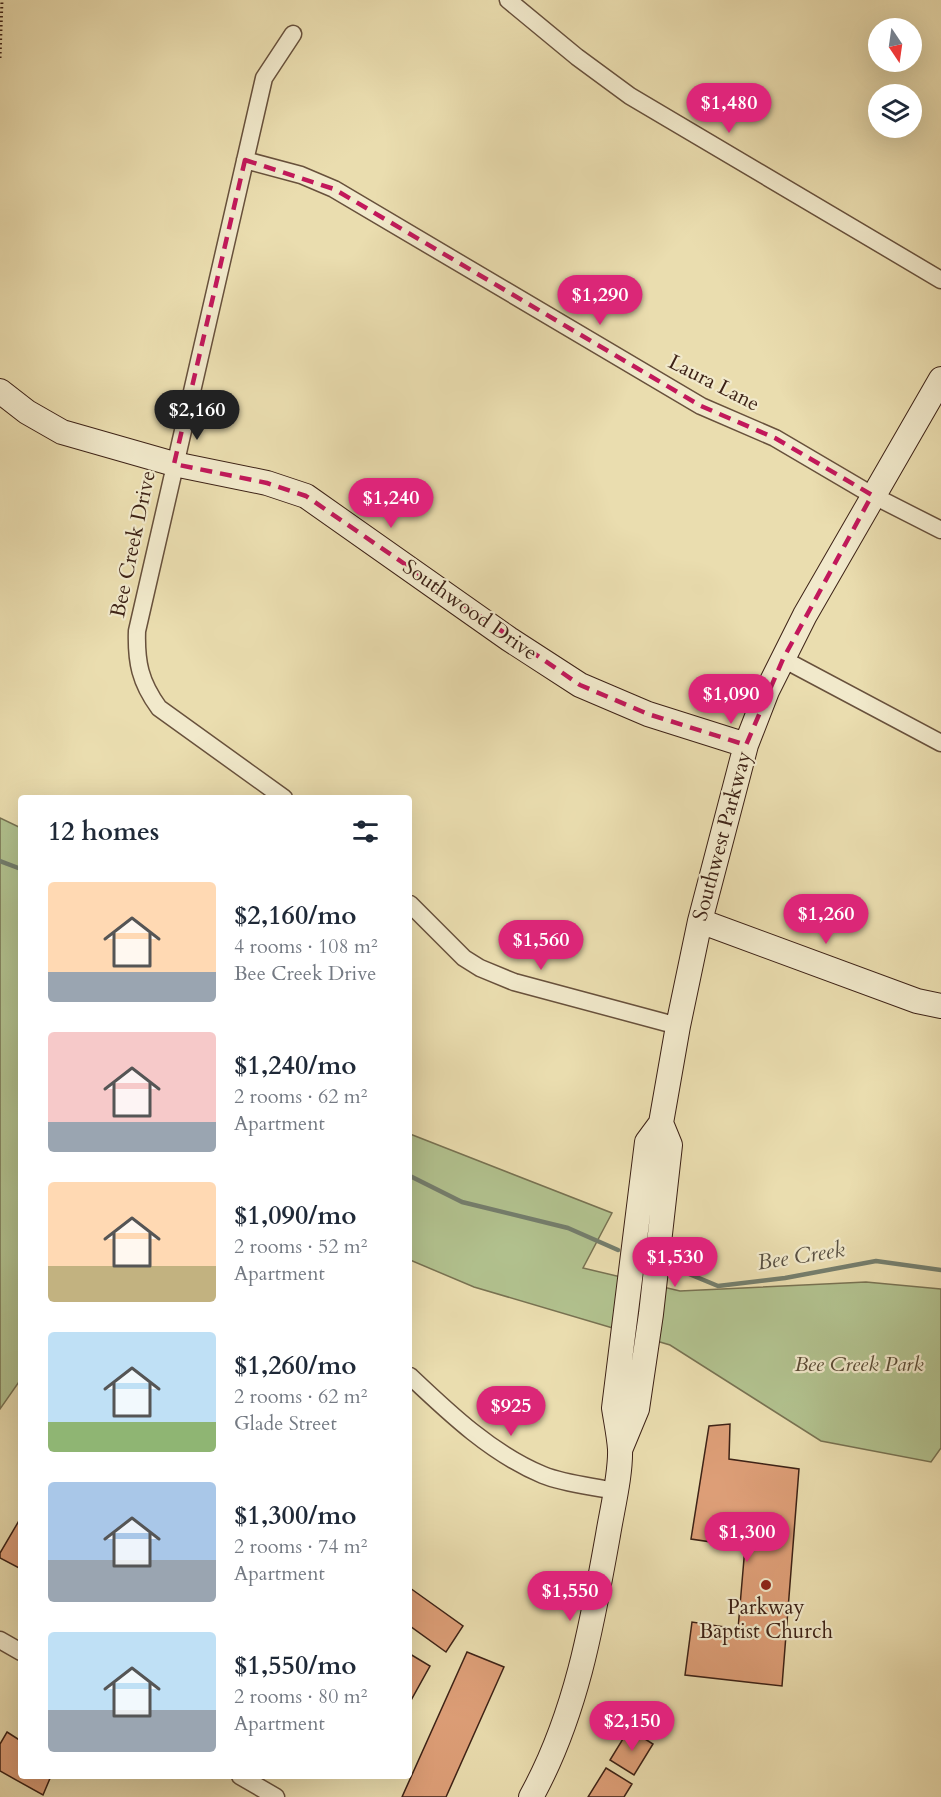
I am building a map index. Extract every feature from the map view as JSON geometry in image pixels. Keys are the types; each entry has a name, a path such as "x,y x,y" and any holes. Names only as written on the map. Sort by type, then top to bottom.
{"main road":[{"name":"Southwest Parkway","path":"531,1797 560,1738 580,1674 597,1596 620,1451 614,1408 647,1142 661,1124 700,921 746,744 767,691 805,615 872,495 941,379"},
{"name":"Southwood Drive","path":"0,391 27,412 62,432 174,464 267,483 306,496 509,639 580,685 648,714 746,744"},
{"path":"700,921 918,1001 941,1006"}],"street":[{"path":"508,0 577,57 630,96 941,280"},
{"name":"Bee Creek Drive","path":"280,795 159,708 148,693 136,656 137,631 264,78 293,34"},
{"name":"Laura Lane","path":"245,160 301,175 334,189 700,406 775,438 872,495 941,530"},
{"path":"783,659 941,743"},
{"path":"412,906 464,958 480,968 514,982 678,1026"},
{"path":"412,1378 452,1416 513,1460 544,1475 615,1491"},
{"path":"0,1640 18,1650"},
{"path":"245,1779 276,1797"}],"path":[{"path":"0,58 2,0"}],"highlighted area":[{"path":"245,160 334,189 701,406 775,438 872,495 783,659 746,745 648,714 580,685 306,496 267,483 174,464"}],"green space":[{"path":"0,818 18,827 18,1383 0,1409"},
{"name":"Bee Creek Park","path":"412,1135 612,1213 583,1268 680,1291 866,1282 941,1289 941,1448 931,1462 821,1441 670,1345 474,1287 412,1261"}],"building":[{"name":"Parkway Baptist Church","path":"730,1424 729,1459 799,1469 782,1686 685,1675 692,1622 738,1629 745,1547 691,1539 709,1426"},
{"path":"18,1522 18,1567 0,1558 0,1553"},
{"path":"412,1589 463,1626 446,1652 412,1627"},
{"path":"467,1652 504,1667 446,1797 402,1797"},
{"path":"412,1655 430,1666 412,1698"},
{"path":"629,1729 653,1744 634,1775 610,1760"},
{"path":"7,1732 18,1739 18,1779 50,1779 43,1795 0,1771 0,1744"},
{"path":"606,1768 632,1784 624,1797 588,1797"}],"waterway":[{"name":"Bee Creek","path":"0,861 18,868"},
{"name":"Bee Creek","path":"412,1177 462,1202 568,1228 618,1250"},
{"name":"Bee Creek","path":"670,1266 718,1286 785,1278 876,1261 941,1270"}],"place":[{"name":"Parkway Baptist Church","path":"766,1585"}]}
